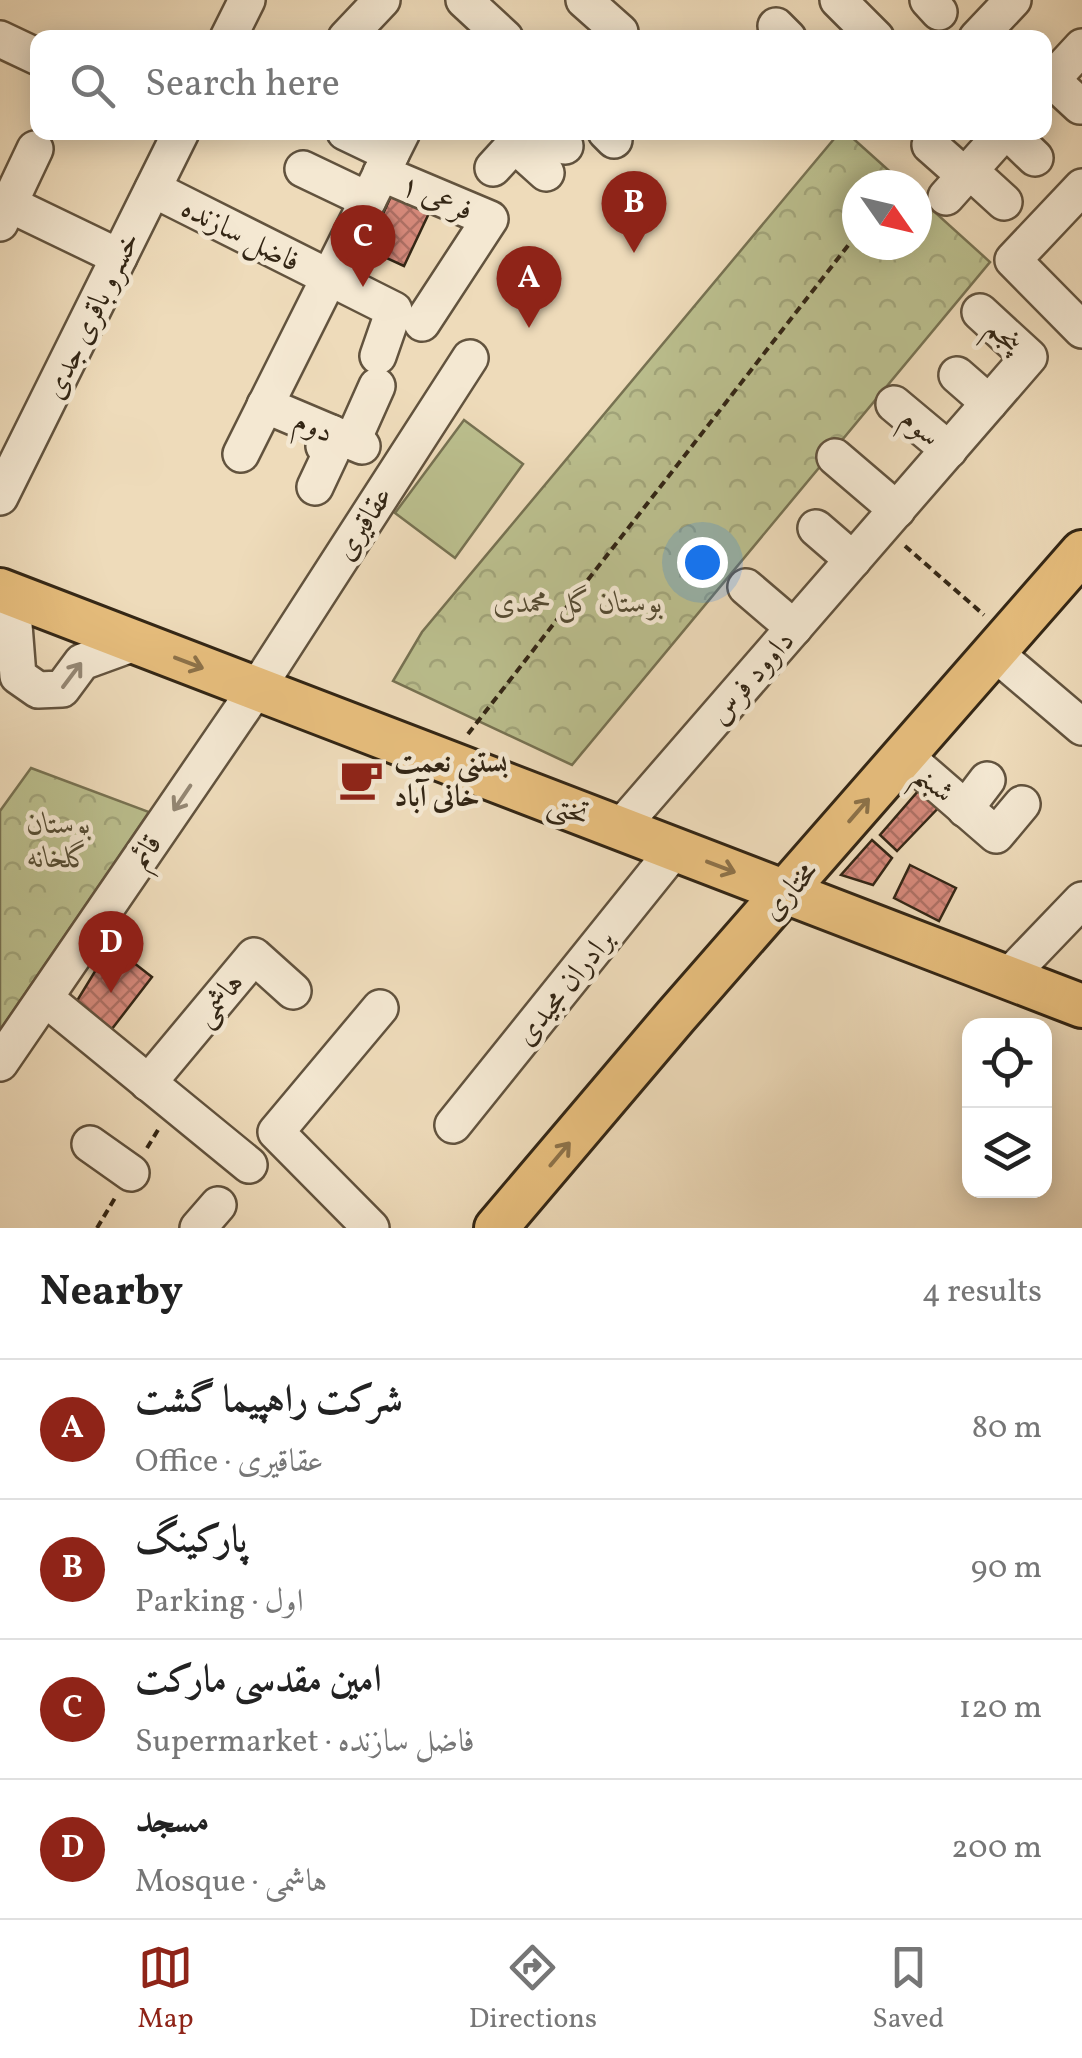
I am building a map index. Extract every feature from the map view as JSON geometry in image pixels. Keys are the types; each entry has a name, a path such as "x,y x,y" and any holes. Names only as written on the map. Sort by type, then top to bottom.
{"main road":[{"name":"مختاری","path":"496,1228 1082,552"},
{"name":"تختی","path":"0,590 675,849 791,888 1082,1006"}],"street":[{"path":"232,30 247,0"},
{"path":"354,30 382,0"},
{"path":"464,0 496,30"},
{"path":"584,0 620,30"},
{"path":"985,30 1013,0"},
{"path":"0,39 30,53"},
{"path":"1052,80 1082,47"},
{"path":"1052,87 1080,106"},
{"name":"خسرو باقری جدی","path":"0,497 177,140"},
{"path":"354,140 385,165"},
{"path":"960,181 998,140"},
{"path":"1015,140 1035,158"},
{"path":"930,145 960,181 1004,202"},
{"path":"507,146 554,150"},
{"path":"35,149 3,215 119,257"},
{"path":"304,169 385,165"},
{"name":"فاضل سازنده","path":"241,454 385,165"},
{"name":"فرعی ۱","path":"385,165 490,219 422,322"},
{"path":"1082,187 1014,260 1082,330"},
{"name":"فاضل سازنده","path":"153,189 328,279"},
{"path":"315,487 331,452 324,446 348,441 378,371 394,310 328,279"},
{"name":"پنجم","path":"980,312 1029,358"},
{"name":"عقاقیری","path":"257,688 470,358"},
{"name":"داوود فرس","path":"620,828 1029,358"},
{"path":"957,374 989,403"},
{"name":"سوم","path":"894,404 949,450"},
{"name":"دوم","path":"266,405 348,441"},
{"path":"836,457 890,518"},
{"path":"816,528 854,560"},
{"path":"746,587 794,628"},
{"path":"0,618 14,626 18,676 38,690 62,689 82,662 137,642"},
{"path":"1002,645 1082,727"},
{"name":"قائم","path":"0,1063 257,688"},
{"name":"شبنم","path":"906,758 996,835 1022,804"},
{"name":"شبنم","path":"964,809 987,780"},
{"name":"برادران مجیدی","path":"453,1126 675,849"},
{"path":"1008,977 1082,900"},
{"name":"هاشمی","path":"148,1083 254,956 293,991"},
{"path":"45,998 249,1165"},
{"path":"371,1228 276,1132 380,1008"},
{"path":"90,1144 131,1173"}],"path":[{"path":"447,762 842,253"},
{"path":"890,518 1002,645"}],"green space":[{"name":"بوستان گل محمدی","path":"833,140 855,140 888,170 842,170 842,260 932,260 932,210 990,262 572,765 393,681 422,632"},
{"path":"464,420 523,464 455,558 395,513"},
{"name":"بوستان گلخانه","path":"31,768 149,812 0,1030 0,811"}],"building":[{"path":"392,194 430,211 404,266 367,249"},
{"path":"926,782 944,802 897,851 880,835"},
{"path":"872,840 892,858 873,885 841,875"},
{"path":"910,865 956,888 939,921 894,898"},
{"path":"111,945 152,977 105,1038 72,1009"}],"place":[{"name":"پارکینگ","path":"634,253"},
{"name":"امین مقدسی مارکت","path":"363,287"},
{"name":"شركت راهپيما گشت","path":"529,328"},
{"name":"بستنی نعمت خانی آباد","path":"361,779"},
{"name":"مسجد","path":"111,993"}]}
